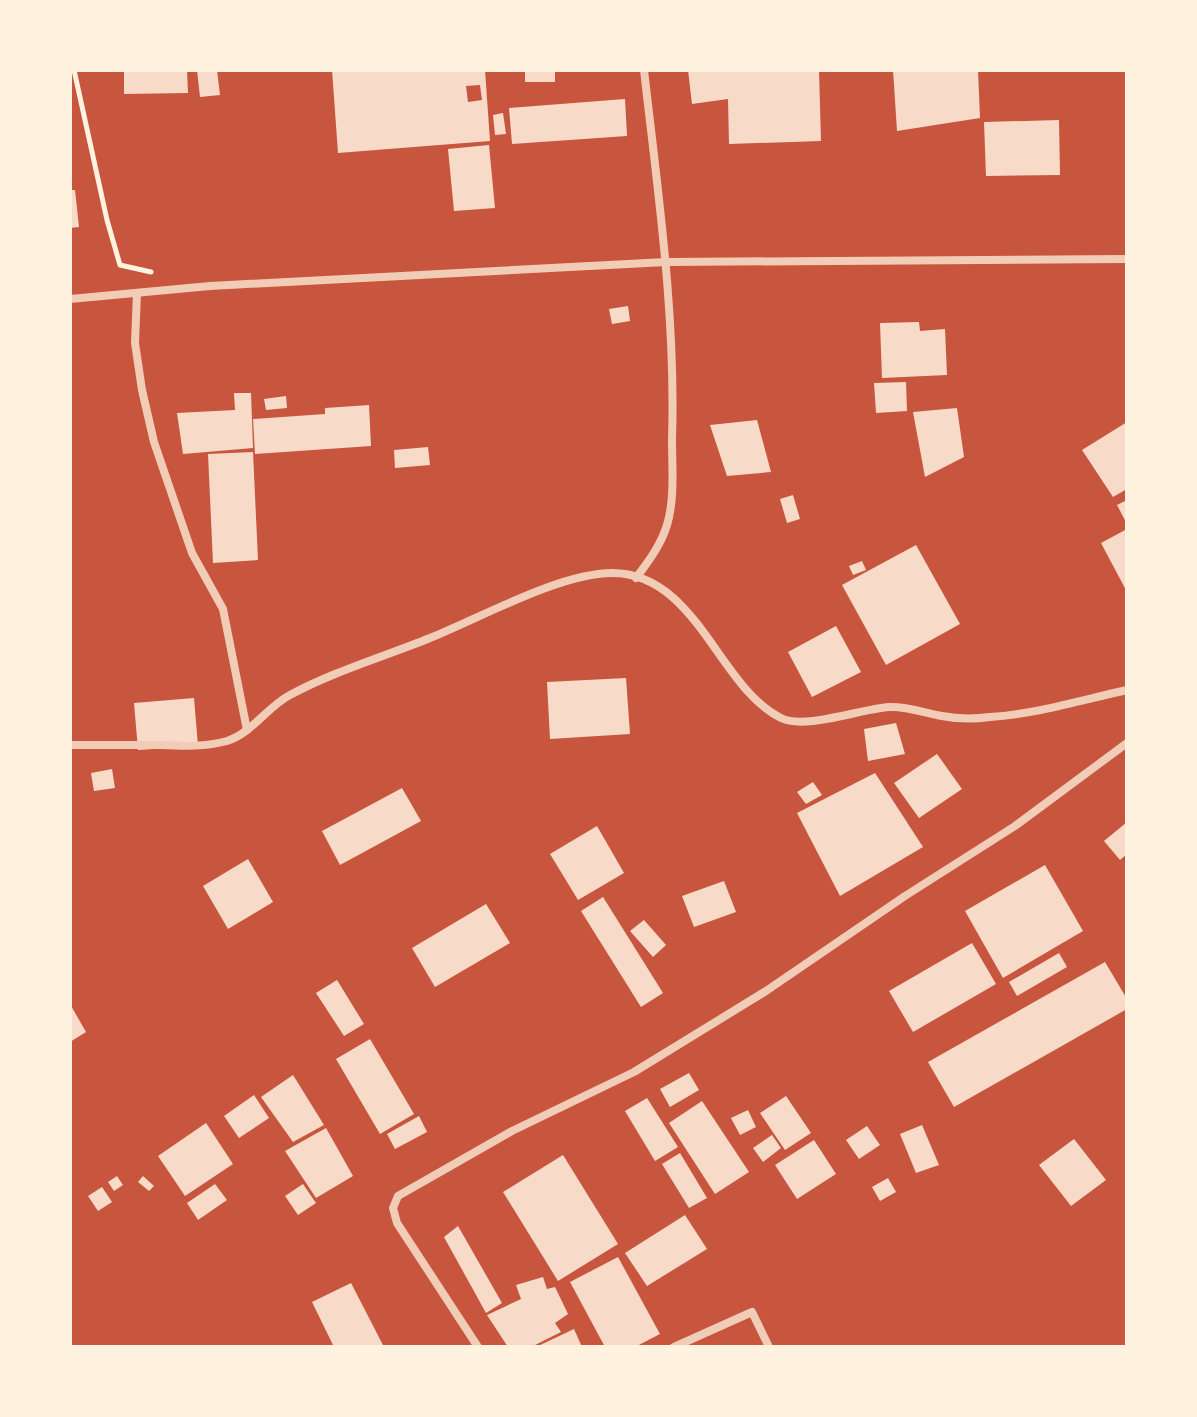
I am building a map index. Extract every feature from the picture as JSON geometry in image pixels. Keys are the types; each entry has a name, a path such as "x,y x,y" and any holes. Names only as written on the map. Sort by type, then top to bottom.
{"street":[{"path":"636,578 654,553 667,525 671,495 674,370 666,262 644,70"},
{"path":"70,299 666,262 1127,259"},
{"path":"137,293 135,343 154,442 192,553 223,609 247,730"},
{"path":"70,745 212,745 231,740 303,688 555,585 592,574 615,573 636,578 656,586 681,604 743,686 769,711 784,720 806,721 892,707 947,717 991,717 1127,690"},
{"path":"478,1347 397,1223 393,1208 398,1196 512,1131 634,1072 753,999 1015,826 1127,743"},
{"path":"674,1347 752,1312 769,1347"}],"path":[{"path":"74,70 120,265 165,276"}],"building":[{"path":"124,70 187,70 188,93 124,94"},
{"path":"197,70 217,70 220,95 200,97"},
{"path":"332,70 485,70 490,141 338,153","holes":["480,85 482,100 468,102 466,86"]},
{"path":"525,70 555,70 555,82 525,82"},
{"path":"688,70 819,70 821,141 729,144 728,99 692,104"},
{"path":"893,70 978,70 980,118 897,131"},
{"path":"625,99 627,136 512,144 509,108"},
{"path":"503,113 506,134 495,135 493,115"},
{"path":"1059,120 1060,175 986,176 984,122"},
{"path":"489,145 495,208 454,211 448,149"},
{"path":"70,190 75,190 79,227 70,228"},
{"path":"628,306 630,321 612,324 609,309"},
{"path":"919,322 920,331 945,329 947,375 882,378 880,323"},
{"path":"906,382 907,411 876,413 874,383"},
{"path":"234,393 251,393 253,448 183,454 177,413 235,410"},
{"path":"286,396 287,408 266,410 264,399"},
{"path":"369,405 371,446 255,454 253,419 325,414 325,408"},
{"path":"957,408 964,457 925,477 913,412"},
{"path":"757,420 771,472 727,476 710,425"},
{"path":"1127,422 1127,489 1113,497 1082,450"},
{"path":"428,447 430,465 395,468 394,450"},
{"path":"253,452 258,560 213,563 208,454"},
{"path":"793,495 800,519 787,523 780,499"},
{"path":"1127,500 1127,524 1117,505"},
{"path":"1127,529 1127,592 1101,543"},
{"path":"916,545 960,624 886,665 842,585"},
{"path":"862,561 866,570 853,575 849,566"},
{"path":"836,626 861,672 812,697 788,652"},
{"path":"626,678 630,734 550,739 547,682"},
{"path":"194,698 198,746 138,750 134,703"},
{"path":"896,723 905,754 868,761 864,729"},
{"path":"937,754 962,789 919,818 894,783"},
{"path":"112,769 115,788 94,791 91,773"},
{"path":"875,773 923,847 840,896 797,813"},
{"path":"813,782 822,795 806,804 797,792"},
{"path":"402,788 421,821 340,865 322,831"},
{"path":"1127,822 1127,854 1120,860 1104,841"},
{"path":"597,826 624,873 578,900 550,854"},
{"path":"248,859 273,902 228,929 203,886"},
{"path":"1045,865 1083,931 1003,978 965,911"},
{"path":"724,881 736,912 694,927 682,896"},
{"path":"603,897 663,993 641,1007 581,911"},
{"path":"486,904 510,943 435,987 412,948"},
{"path":"644,920 666,945 653,957 630,931"},
{"path":"972,943 996,984 913,1032 889,991"},
{"path":"1059,953 1067,967 1017,996 1009,982"},
{"path":"1105,962 1127,999 1127,1009 954,1107 928,1062"},
{"path":"337,980 364,1024 344,1036 316,993"},
{"path":"70,1004 86,1032 70,1042"},
{"path":"370,1039 414,1114 380,1134 336,1059"},
{"path":"689,1073 699,1090 670,1107 660,1089"},
{"path":"293,1075 324,1125 293,1142 261,1097"},
{"path":"254,1095 269,1118 239,1138 224,1116"},
{"path":"786,1096 811,1133 785,1150 760,1113"},
{"path":"647,1098 678,1147 655,1161 625,1111"},
{"path":"702,1101 749,1172 715,1194 669,1123"},
{"path":"748,1110 756,1127 740,1135 731,1118"},
{"path":"419,1116 427,1132 395,1149 387,1134"},
{"path":"206,1123 233,1164 185,1196 158,1156"},
{"path":"922,1125 939,1165 916,1173 900,1134"},
{"path":"867,1126 880,1145 859,1159 846,1140"},
{"path":"326,1128 353,1176 316,1198 285,1151"},
{"path":"772,1135 781,1148 763,1162 753,1148"},
{"path":"1074,1139 1106,1180 1071,1206 1039,1165"},
{"path":"814,1140 836,1174 797,1199 775,1165"},
{"path":"680,1153 707,1198 689,1208 662,1164"},
{"path":"563,1155 618,1244 558,1281 503,1192"},
{"path":"117,1176 123,1185 114,1191 108,1182"},
{"path":"143,1176 154,1186 149,1191 138,1182"},
{"path":"888,1178 896,1192 880,1201 872,1187"},
{"path":"215,1184 227,1200 198,1220 187,1203"},
{"path":"303,1184 316,1203 298,1215 285,1196"},
{"path":"102,1187 112,1202 98,1211 88,1196"},
{"path":"685,1215 707,1249 647,1286 625,1253"},
{"path":"458,1226 502,1303 486,1313 444,1237"},
{"path":"618,1257 660,1334 635,1347 605,1347 570,1282"},
{"path":"543,1277 547,1289 555,1287 568,1314 555,1323 561,1332 531,1347 508,1347 487,1315 521,1299 516,1285"},
{"path":"351,1283 384,1347 334,1347 312,1302"},
{"path":"574,1329 582,1347 536,1347"}]}
